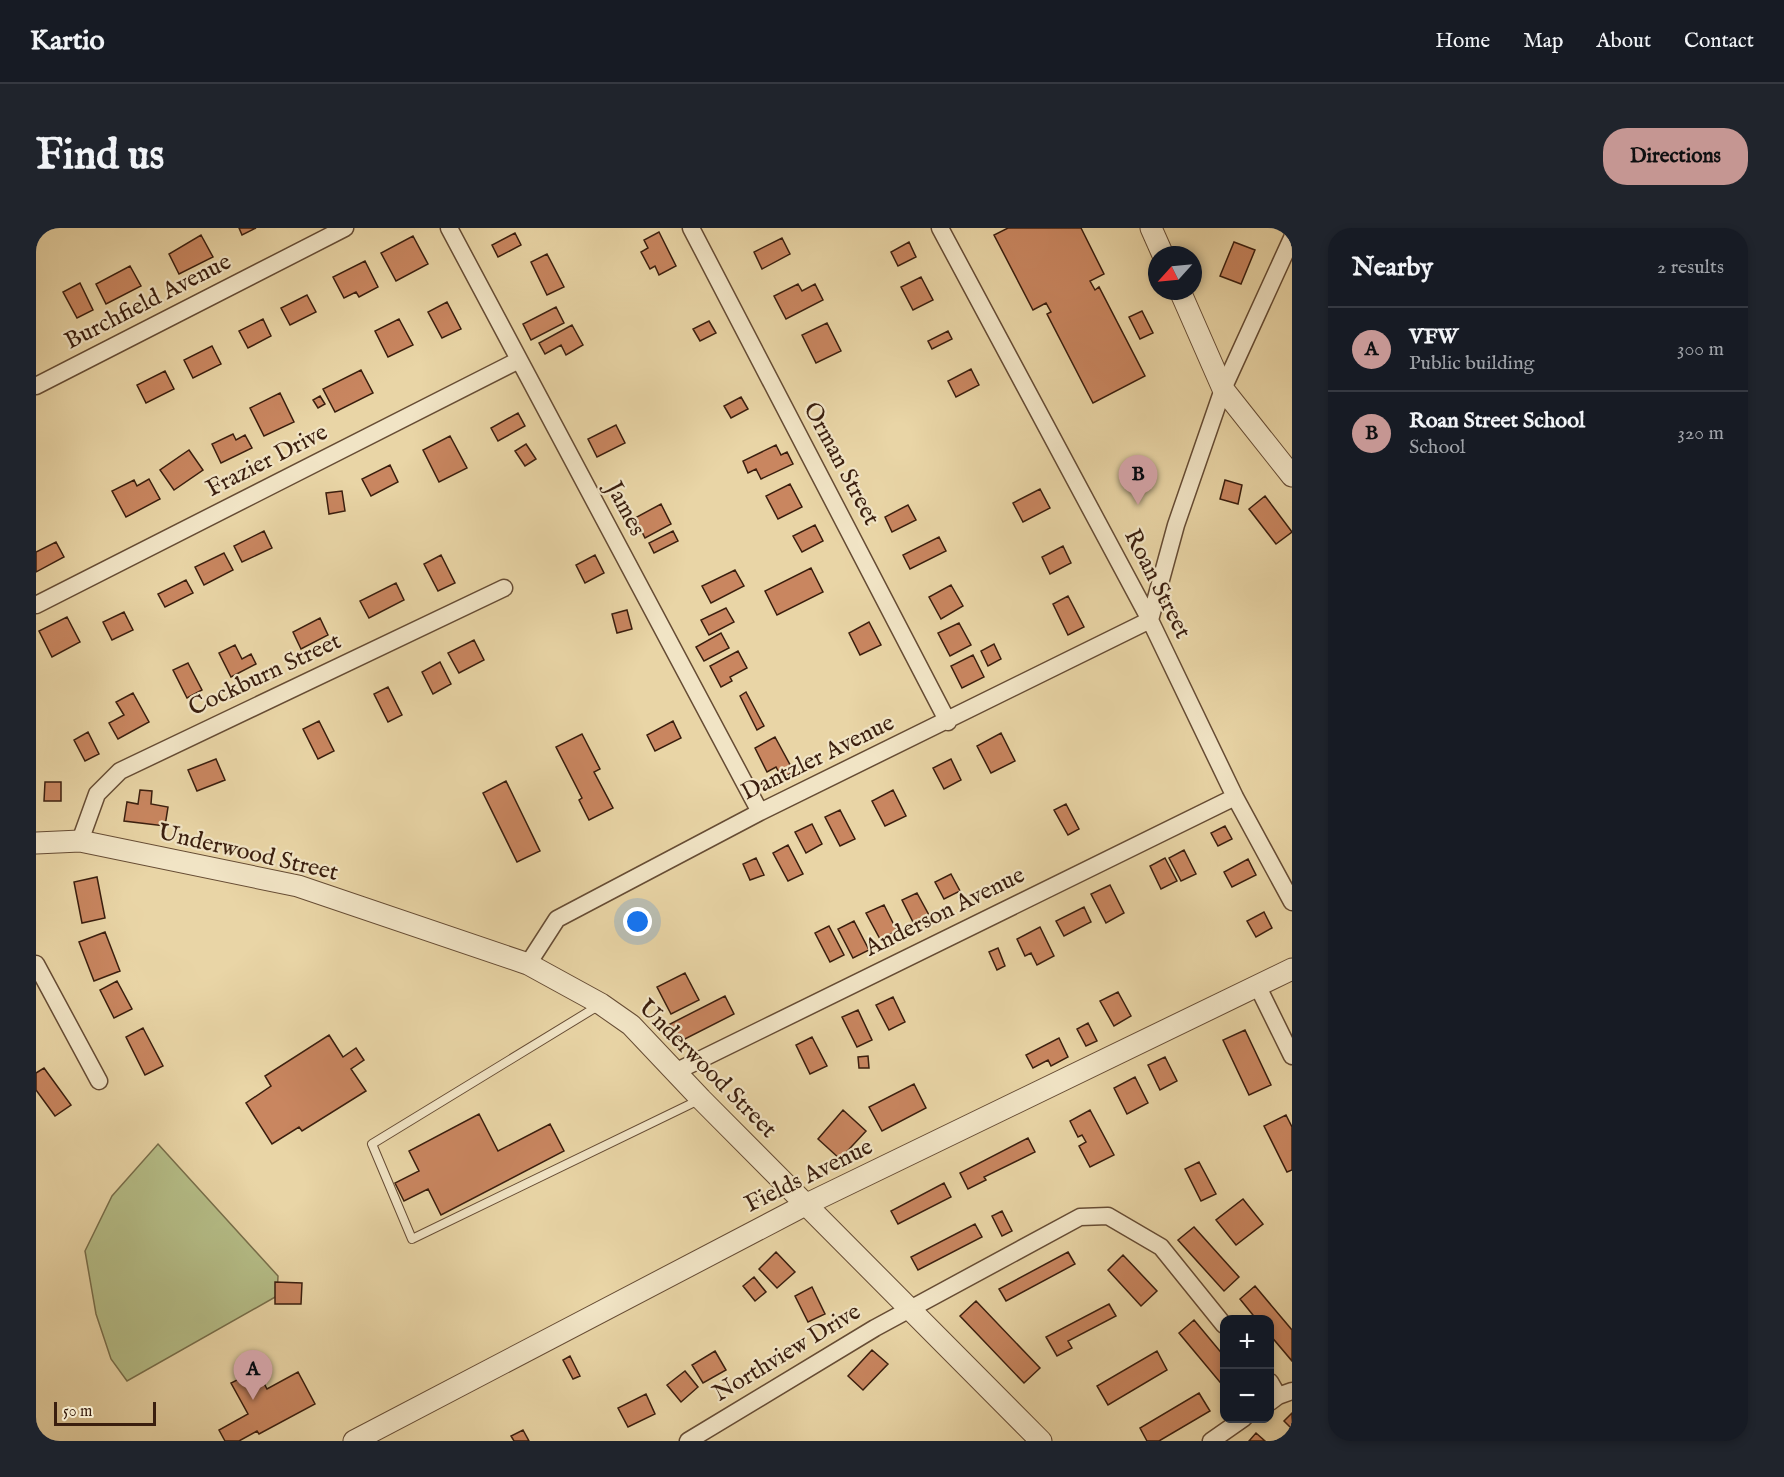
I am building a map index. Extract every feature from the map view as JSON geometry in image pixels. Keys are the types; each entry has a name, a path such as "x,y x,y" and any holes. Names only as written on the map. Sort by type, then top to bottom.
{"street":[{"name":"Burchfield Avenue","path":"36,386 345,228"},
{"name":"James","path":"449,228 760,812"},
{"name":"Orman Street","path":"691,228 948,722"},
{"name":"Roan Street","path":"940,228 1150,620 1234,797 1292,902"},
{"path":"1151,228 1159,246"},
{"path":"1150,620 1176,525 1223,389 1292,238"},
{"path":"1184,300 1223,389 1292,476"},
{"name":"Frazier Drive","path":"36,605 519,360"},
{"name":"Cockburn Street","path":"80,841 97,794 120,771 504,588"},
{"name":"Dantzler Avenue","path":"528,964 557,919 760,812 948,722 1150,620"},
{"name":"Anderson Avenue","path":"677,1071 1234,797"},
{"name":"Underwood Street","path":"36,843 80,841 298,886 528,964 601,1004 632,1025 701,1099 912,1308 1041,1441"},
{"path":"36,964 99,1081"},
{"name":"Fields Avenue","path":"354,1441 807,1204 1292,969"},
{"path":"1258,987 1292,1056"},
{"name":"Northview Drive","path":"688,1441 912,1308 1080,1217 1108,1216 1161,1246 1220,1320"},
{"path":"1211,1441 1238,1423"}],"lane":[{"path":"601,1004 372,1144 412,1239 701,1099"}],"green space":[{"path":"158,1144 278,1276 277,1296 127,1381 111,1359 96,1314 85,1251 112,1196"}],"building":[{"path":"239,228 256,228 242,235"},
{"path":"1008,228 1081,228 1104,274 1090,281 1095,290 1099,287 1145,376 1093,403 1047,314 1051,312 1046,303 1033,310 994,235"},
{"path":"659,232 676,266 659,275 655,266 650,269 641,252 648,248 644,240"},
{"path":"515,233 521,245 498,257 492,245"},
{"path":"201,235 213,257 179,274 169,254"},
{"path":"413,236 428,264 396,281 381,253"},
{"path":"782,238 790,254 762,269 754,252"},
{"path":"909,242 916,257 898,266 891,252"},
{"path":"1234,242 1255,250 1241,284 1220,276"},
{"path":"547,254 564,287 547,295 531,262"},
{"path":"365,261 378,287 359,297 356,292 344,298 333,277"},
{"path":"130,266 141,286 106,304 96,284"},
{"path":"921,277 933,300 913,310 901,287"},
{"path":"80,283 93,310 77,318 63,292"},
{"path":"798,284 802,291 815,284 823,300 786,319 774,296"},
{"path":"307,295 316,312 290,325 281,308"},
{"path":"447,302 461,329 442,338 428,312"},
{"path":"556,307 564,323 531,340 523,324"},
{"path":"1142,311 1153,333 1140,339 1129,317"},
{"path":"263,319 271,336 248,348 239,331"},
{"path":"399,319 413,345 388,357 375,331"},
{"path":"709,321 716,333 700,341 693,329"},
{"path":"827,323 841,351 816,363 802,335"},
{"path":"572,325 583,345 566,355 561,345 545,354 539,343"},
{"path":"948,331 952,339 932,349 928,341"},
{"path":"212,346 221,364 193,378 184,360"},
{"path":"971,369 979,385 956,397 948,381"},
{"path":"361,370 373,393 335,412 323,389"},
{"path":"165,371 174,389 146,403 137,385"},
{"path":"280,393 294,422 264,436 250,408"},
{"path":"320,396 325,404 318,408 313,400"},
{"path":"741,397 748,409 731,418 724,406"},
{"path":"518,413 525,426 498,441 491,428"},
{"path":"616,425 625,443 597,457 588,439"},
{"path":"233,434 236,440 245,435 252,448 221,463 212,444"},
{"path":"450,436 467,468 439,482 423,450"},
{"path":"526,444 536,459 525,466 515,451"},
{"path":"776,445 781,455 787,452 793,464 761,479 756,469 748,473 743,461"},
{"path":"189,450 203,470 174,490 160,470"},
{"path":"390,465 398,482 371,496 362,479"},
{"path":"149,479 160,499 126,517 112,491 134,480 137,486"},
{"path":"1225,480 1242,485 1238,504 1220,499"},
{"path":"790,484 802,507 778,519 766,496"},
{"path":"1040,489 1050,508 1023,522 1013,503"},
{"path":"342,491 345,511 329,514 326,493"},
{"path":"1265,496 1292,532 1276,544 1249,509"},
{"path":"661,504 671,524 645,538 635,518"},
{"path":"908,505 916,520 892,532 885,517"},
{"path":"815,525 823,541 802,552 793,536"},
{"path":"264,531 272,548 242,562 234,546"},
{"path":"673,531 678,541 654,553 649,543"},
{"path":"939,537 946,551 910,569 903,555"},
{"path":"56,542 64,557 36,572 36,552"},
{"path":"1063,546 1071,563 1050,574 1042,557"},
{"path":"224,553 233,570 204,585 195,567"},
{"path":"441,555 455,583 438,591 424,564"},
{"path":"595,555 604,573 585,583 576,565"},
{"path":"811,568 823,592 777,615 765,591"},
{"path":"735,570 744,586 711,603 702,586"},
{"path":"186,580 193,593 165,607 158,594"},
{"path":"396,583 404,600 369,618 360,601"},
{"path":"951,585 963,606 941,619 929,597"},
{"path":"1068,596 1084,627 1068,635 1053,604"},
{"path":"726,608 734,622 709,635 701,620"},
{"path":"627,610 632,629 617,633 612,614"},
{"path":"124,612 133,630 112,640 103,622"},
{"path":"67,617 80,642 52,657 39,631"},
{"path":"320,618 328,635 301,649 293,632"},
{"path":"869,622 881,645 860,655 849,633"},
{"path":"959,623 971,645 950,656 938,633"},
{"path":"721,633 729,648 704,661 696,647"},
{"path":"474,640 484,660 459,673 448,653"},
{"path":"994,644 1001,659 988,666 981,651"},
{"path":"235,645 242,659 251,654 256,664 231,677 219,653"},
{"path":"738,651 747,668 730,677 732,681 721,687 710,666"},
{"path":"973,655 984,677 962,688 951,666"},
{"path":"440,662 451,684 433,694 422,672"},
{"path":"188,663 202,690 187,698 173,670"},
{"path":"388,687 402,715 388,722 374,694"},
{"path":"746,692 764,726 757,730 740,696"},
{"path":"133,693 149,722 118,739 109,723 124,715 116,702"},
{"path":"319,721 334,751 318,759 303,729"},
{"path":"673,721 681,738 655,751 647,735"},
{"path":"88,732 99,754 85,761 74,740"},
{"path":"1001,733 1015,761 991,773 977,746"},
{"path":"582,734 600,769 594,772 613,808 589,820 579,800 582,798 556,747"},
{"path":"775,737 794,772 782,778 776,767 767,772 755,748"},
{"path":"216,759 225,780 197,791 188,770"},
{"path":"951,759 961,780 944,789 933,768"},
{"path":"506,781 540,851 517,862 483,793"},
{"path":"45,782 61,782 61,801 44,801"},
{"path":"140,790 152,791 151,804 168,807 165,826 124,821 127,802 138,804"},
{"path":"893,790 906,816 885,826 872,801"},
{"path":"1066,804 1079,829 1068,835 1054,810"},
{"path":"840,810 855,839 840,846 825,817"},
{"path":"812,824 822,844 806,853 795,832"},
{"path":"1225,826 1232,839 1218,846 1211,833"},
{"path":"788,845 803,874 788,881 773,853"},
{"path":"1184,850 1196,874 1181,881 1169,858"},
{"path":"756,858 764,875 750,880 743,864"},
{"path":"1165,858 1177,881 1161,889 1150,866"},
{"path":"1248,859 1256,875 1232,887 1224,872"},
{"path":"951,874 960,891 944,899 935,882"},
{"path":"97,877 105,918 82,923 74,882"},
{"path":"1110,885 1124,913 1106,923 1091,894"},
{"path":"917,893 930,917 914,924 902,900"},
{"path":"884,905 897,931 880,939 866,913"},
{"path":"1084,907 1091,922 1064,936 1056,921"},
{"path":"1264,912 1272,928 1256,937 1247,921"},
{"path":"854,921 869,950 853,958 838,929"},
{"path":"829,926 844,955 830,962 815,933"},
{"path":"1040,927 1054,956 1037,965 1031,953 1025,956 1017,939"},
{"path":"105,932 120,971 94,981 79,942"},
{"path":"998,948 1005,966 997,970 989,952"},
{"path":"685,973 699,1000 671,1014 657,987"},
{"path":"117,981 132,1009 114,1018 100,990"},
{"path":"1118,992 1131,1016 1114,1026 1100,1001"},
{"path":"725,996 734,1014 679,1042 670,1024"},
{"path":"893,997 905,1022 889,1030 876,1005"},
{"path":"858,1010 872,1040 857,1047 842,1017"},
{"path":"1088,1023 1097,1041 1086,1046 1077,1029"},
{"path":"143,1028 163,1066 145,1075 126,1037"},
{"path":"1245,1030 1271,1085 1249,1095 1223,1040"},
{"path":"329,1035 343,1057 356,1048 364,1060 351,1069 366,1091 302,1131 299,1127 272,1144 246,1103 271,1086 265,1076"},
{"path":"812,1037 827,1066 810,1074 796,1045"},
{"path":"1059,1038 1068,1057 1051,1066 1048,1060 1033,1068 1026,1055"},
{"path":"868,1056 869,1068 859,1068 858,1057"},
{"path":"1165,1057 1177,1081 1160,1090 1148,1065"},
{"path":"44,1068 71,1105 55,1116 36,1090 36,1073"},
{"path":"1135,1077 1148,1103 1127,1114 1114,1088"},
{"path":"914,1084 926,1108 882,1131 869,1107"},
{"path":"843,1110 866,1131 840,1159 818,1139"},
{"path":"1090,1110 1114,1155 1090,1167 1079,1146 1086,1142 1082,1135 1078,1137 1070,1121"},
{"path":"479,1114 498,1151 550,1124 564,1151 441,1215 428,1189 404,1201 395,1183 419,1171 409,1151"},
{"path":"1286,1115 1292,1127 1292,1170 1287,1172 1264,1126"},
{"path":"1028,1138 1035,1152 984,1177 986,1180 968,1189 960,1173"},
{"path":"1199,1162 1216,1194 1201,1201 1185,1169"},
{"path":"944,1183 951,1197 898,1224 891,1211"},
{"path":"1243,1199 1263,1224 1236,1245 1216,1220"},
{"path":"1002,1211 1012,1231 1002,1236 992,1216"},
{"path":"975,1224 982,1237 918,1270 911,1257"},
{"path":"1194,1227 1239,1277 1224,1291 1178,1240"},
{"path":"776,1252 795,1272 777,1288 759,1269"},
{"path":"1068,1252 1075,1264 1006,1301 999,1289"},
{"path":"1123,1255 1157,1291 1141,1306 1108,1270"},
{"path":"754,1277 766,1292 755,1301 743,1286"},
{"path":"275,1282 302,1283 301,1304 275,1304"},
{"path":"1255,1286 1292,1330 1292,1361 1274,1340 1274,1315 1253,1315 1240,1299"},
{"path":"812,1287 825,1314 808,1322 795,1296"},
{"path":"976,1301 1040,1368 1024,1383 960,1316"},
{"path":"1109,1304 1116,1316 1068,1341 1072,1348 1057,1356 1046,1337"},
{"path":"1194,1320 1220,1351 1220,1382 1179,1333"},
{"path":"872,1350 888,1364 863,1390 848,1376"},
{"path":"715,1351 726,1370 703,1383 692,1365"},
{"path":"1157,1351 1167,1370 1108,1405 1097,1386"},
{"path":"570,1356 580,1376 573,1379 563,1360"},
{"path":"257,1370 267,1389 298,1372 315,1404 259,1434 257,1431 239,1441 225,1441 219,1430 248,1414 231,1383"},
{"path":"685,1371 698,1387 681,1402 667,1385"},
{"path":"1199,1393 1210,1411 1159,1441 1147,1441 1140,1428"},
{"path":"646,1394 655,1414 628,1427 618,1408"},
{"path":"1292,1413 1292,1429 1284,1421"},
{"path":"523,1430 529,1441 514,1441 511,1436"},
{"path":"1256,1433 1265,1441 1249,1441"}],"place":[{"name":"Roan Street School","path":"1138,505"},
{"name":"VFW","path":"253,1400"}]}
